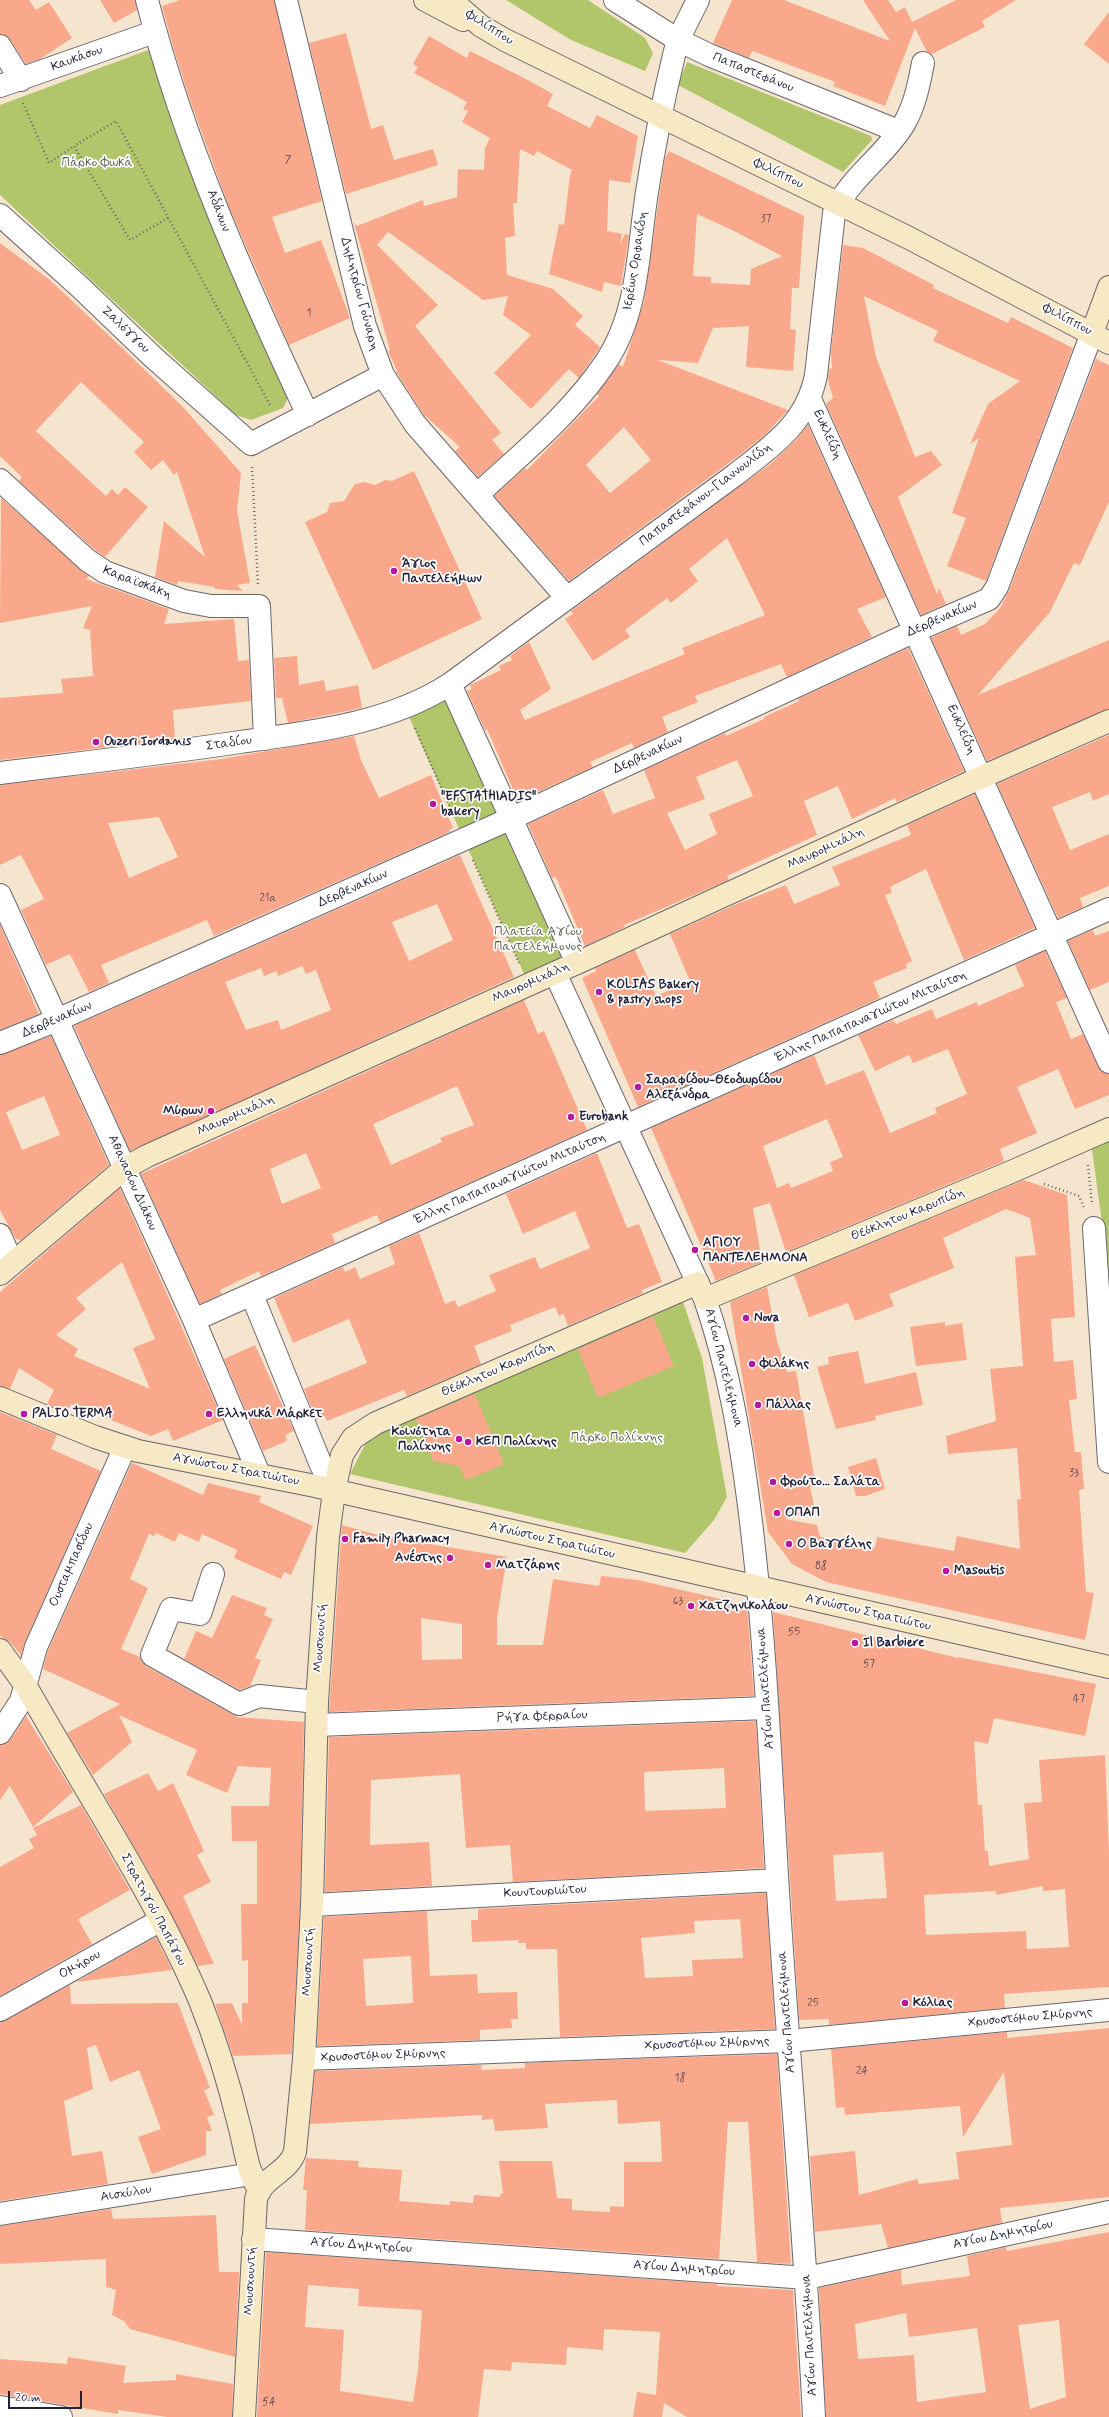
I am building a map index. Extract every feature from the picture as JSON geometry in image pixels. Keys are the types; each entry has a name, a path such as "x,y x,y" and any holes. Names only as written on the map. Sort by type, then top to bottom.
{"street":[{"name":"Αδάνων","path":"147,0 154,32 215,207 258,307 308,415"},
{"name":"Δημητρίου Γούναρη","path":"286,0 365,326 383,375 415,424 567,598"},
{"path":"425,0 492,33"},
{"name":"Φιλίππου","path":"451,0 492,33 838,204 1100,338"},
{"name":"Παπαστεφάνου","path":"615,0 678,40 709,55 898,131"},
{"name":"Ιερέως Ορφανίδη","path":"477,495 554,422 581,394 606,362 620,333 632,297 660,115 678,40 698,0"},
{"name":"Καυκάσου","path":"0,86 21,88 154,32"},
{"path":"0,46 21,88"},
{"path":"838,204 898,131 910,113 924,63"},
{"name":"Παπαστεφάνου-Γιαννουλίδη","path":"450,684 764,452 794,423 810,400 816,375 831,227 838,204"},
{"name":"Ζαλόγγου","path":"0,215 81,288 154,358 251,444"},
{"name":"Δερβενακίων","path":"0,1043 58,1020 512,818 915,631 989,599 997,587 1100,338 1109,287"},
{"path":"251,444 383,375"},
{"name":"Ευκλείδη","path":"810,400 982,777 1109,1062"},
{"name":"Καραϊσκάκη","path":"0,480 87,560 105,572 184,601 212,606 259,606"},
{"path":"259,606 265,739"},
{"path":"450,684 577,963"},
{"name":"Σταδίου","path":"0,773 265,739 328,728 374,718 414,704 450,684"},
{"name":"Μαυρομιχάλη","path":"6,1268 125,1168 168,1146 577,963 982,777 1109,721"},
{"name":"Αθανασίου Διάκου","path":"0,894 194,1320 259,1474"},
{"name":"Έλλης Παπαπαναγιώτου Μιταύτση","path":"194,1320 627,1127 1109,909"},
{"name":"Αγίου Παντελεήμονα","path":"554,973 627,1127 702,1291 721,1351 737,1422 759,1588 777,1880 807,2278 814,2417"},
{"name":"Θεόκλητου Καρυπίδη","path":"334,1490 342,1455 347,1446 368,1427 702,1291 1011,1172 1109,1129"},
{"path":"1094,1228 1109,1462"},
{"path":"0,1235 6,1268"},
{"path":"252,1295 321,1465 334,1490"},
{"name":"Αγνώστου Στρατιώτου","path":"0,1398 125,1447 334,1490 1109,1667"},
{"name":"Ουσταμπασίδου","path":"0,1734 21,1701 36,1647 125,1447"},
{"name":"Μουσχουντή","path":"244,2417 256,2182 293,2158 304,2059 312,1905 317,1702 328,1537 334,1490"},
{"path":"213,1574 200,1614 171,1608 152,1655 239,1704 259,1696 317,1702"},
{"name":"Στρατηγού Παπάγου","path":"0,1650 26,1686 161,1920 209,2024 256,2182"},
{"name":"Ρήγα Φερραίου","path":"317,1725 767,1708"},
{"name":"Κουντουριώτου","path":"312,1905 777,1880"},
{"name":"Ομήρου","path":"0,2010 161,1920"},
{"name":"Χρυσοστόμου Σμύρνης","path":"304,2059 789,2041 1109,2010"},
{"name":"Αισχύλου","path":"0,2214 256,2182"},
{"name":"Αγίου Δημητρίου","path":"253,2239 807,2278 1109,2212"},
{"path":"0,2407 61,2417"}],"path":[{"path":"21,88 50,163 74,146 116,121 268,402"},
{"path":"74,146 130,240 168,218"},
{"path":"251,444 259,606"},
{"path":"1085,1140 1094,1228"},
{"path":"1011,1172 1079,1196 1094,1228"}],"green space":[{"path":"506,0 588,0 645,38 653,53 645,71 571,40"},
{"name":"Πάρκο Φωκά","path":"151,49 289,396 283,408 251,420 236,415 0,195 0,105"},
{"path":"687,62 871,136 872,140 843,172 678,85"},
{"name":"Πλατεία Αγίου Παντελεήμονος","path":"450,684 577,963 529,985 405,708"},
{"path":"1109,1132 1109,1323 1103,1230 1091,1142"},
{"name":"Πάρκο Πολίχνης","path":"683,1302 702,1358 727,1497 714,1520 685,1553 350,1474 368,1439"}],"building":[{"path":"0,0 29,0 36,10 49,2 72,38 40,59 26,64 10,39 0,34"},
{"path":"100,0 135,0 137,10 114,23"},
{"path":"180,0 274,0 322,201 272,217 285,253 321,240 350,318 289,345 229,207 191,103 174,50 162,6"},
{"path":"732,0 784,0 890,41 863,0 888,0 896,12 905,7 915,28 885,106 833,86 835,82 752,51 749,58 713,43"},
{"path":"956,0 1016,0 982,21 985,27 932,54 927,52 912,22"},
{"path":"1109,12 1109,64 1084,44"},
{"path":"346,33 371,129 383,125 394,160 433,149 438,165 346,194 309,43"},
{"path":"429,36 467,58 470,51 553,94 547,106 590,128 597,115 638,136 630,183 609,180 607,231 622,234 620,244 625,234 629,235 621,286 604,282 602,292 549,274 559,224 564,225 570,175 572,170 537,151 534,156 520,149 517,203 513,203 515,236 505,238 507,275 553,289 583,316 575,325 600,347 579,378 569,369 531,409 494,373 531,335 503,315 508,296 483,300 388,232 377,245 438,305 415,326 501,433 492,440 504,454 478,477 455,451 460,447 424,415 396,372 397,371 388,351 390,350 354,223 357,226 423,200 424,206 457,197 458,169 484,170 485,148 490,138 462,122 468,111 463,109 467,102 414,73 418,67 413,64"},
{"path":"669,151 804,216 799,288 792,288 790,329 796,330 793,371 746,367 749,326 713,328 698,363 658,360 788,410 766,434 741,454 569,581 494,496 525,468 527,470 599,396 597,394 619,364 623,367 644,302 665,158","holes":["697,214 732,230 782,256 751,269 750,285 711,283 711,277 693,276","624,427 651,460 610,493 586,465"]},
{"path":"0,243 50,280 118,344 183,407 241,473 237,511 250,583 237,585 243,591 215,589 215,587 178,581 177,585 155,577 164,521 205,557 177,472 174,475 163,460 151,470 134,452 144,442 81,382 36,431 106,496 112,489 118,495 125,487 148,507 105,557 95,550 19,481 22,477 0,456"},
{"path":"843,245 863,248 934,285 933,288 1008,323 1011,317 1073,348 986,581 947,566 966,518 952,513 979,438 970,444 988,404 1020,381 933,341 938,331 864,296 876,357 915,457 931,451 942,465 898,497 937,594 939,588 946,604 921,615 826,404 833,398 828,380 829,369 832,368 831,352"},
{"path":"1096,359 1109,365 1109,502 1080,565 1074,563 1050,612 978,695 1109,640 1109,709 987,761 931,638 957,626 961,635 985,624 1000,608 1009,591"},
{"path":"808,425 886,597 857,609 872,637 787,677 781,664 695,696 698,702 662,717 668,732 634,748 632,743 590,762 593,767 518,801 487,729 485,730 467,691 472,689 470,685 501,670 499,666 512,660 510,656 529,642 551,689 520,710 525,720 685,654 682,648 765,615 727,538 689,569 698,581 671,603 667,598 625,630 630,637 593,661 565,619 573,614 571,611 770,464 795,441"},
{"name":"Άγιος Παντελεήμων","path":"414,471 482,619 373,670 305,522 327,512 330,503 344,501 355,484 364,482 375,485 385,480 392,481"},
{"path":"1,498 89,576 86,579 169,609 164,624 234,619 238,661 249,660 251,701 173,710 175,739 0,760 0,698 63,693 61,679 93,676 90,630 83,628 92,606 0,623"},
{"path":"908,648 964,771 897,802 895,798 852,819 838,786 804,801 817,835 727,876 729,880 624,925 625,927 585,946 556,877 552,878 528,824 603,790 613,814 655,798 644,770 725,733 726,736 764,719 764,717 799,701 798,699","holes":["737,760 753,796 709,814 717,834 685,850 667,813 705,799 696,777"]},
{"path":"297,656 299,685 324,680 326,691 358,685 362,708 288,723 282,698 276,698 274,658"},
{"path":"1109,735 1109,794 1093,801 1090,792 1052,807 1070,850 1109,834 1109,886 1080,898 1083,907 1058,918 997,784"},
{"path":"354,736 361,760 379,798 431,775 453,828 449,830 450,832 214,936 207,920 101,965 109,983 89,992 70,954 46,965 21,910 44,899 21,855 0,865 0,785 221,759","holes":["159,817 178,857 129,878 108,823"]},
{"path":"975,794 1035,928 964,960 926,869 890,887 892,893 885,895 912,961 906,964 907,968 873,982 880,998 638,1107 582,978 596,971 595,968 635,950 656,996 690,981 670,934 739,903 786,885 794,904 840,885 832,867 911,835 907,825"},
{"path":"460,855 514,977 130,1151 74,1026","holes":["437,904 453,940 409,961 392,922","302,966 306,974 316,970 331,1010 281,1030 278,1020 246,1030 225,982 261,968 264,976 277,971 278,976"]},
{"path":"0,925 39,1014 0,1030"},
{"path":"1093,930 1095,936 1109,931 1109,982 1090,990 1068,941"},
{"path":"1045,951 1067,998 1056,1002 1071,1039 1083,1034 1098,1067 1102,1072 1109,1074 1109,1095 1075,1109 1058,1069 1017,1087 1037,1133 1000,1149 1004,1161 786,1252 770,1203 753,1208 762,1262 716,1281 651,1128 814,1055 826,1085 864,1070 890,1133 937,1113 935,1108 967,1094 948,1049 913,1063 909,1055 875,1071 858,1035 893,1020 896,1024 932,1009 936,1019 977,1002 978,1006 1024,986 1015,965","holes":["827,1119 843,1157 830,1162 833,1171 791,1188 789,1183 777,1188 763,1146"]},
{"path":"524,1000 538,1034 544,1031 587,1130 380,1223 377,1215 332,1234 335,1243 261,1276 259,1271 220,1290 222,1294 200,1304 141,1174","holes":["457,1086 474,1125 440,1138 442,1142 391,1165 373,1124","306,1153 321,1188 282,1204 270,1169"]},
{"path":"51,1036 109,1165 21,1240 16,1239 0,1210 0,1055","holes":["44,1096 60,1135 22,1150 6,1112"]},
{"path":"597,1153 627,1228 639,1224 662,1282 642,1290 643,1293 568,1326 564,1314 559,1316 555,1307 510,1325 512,1331 474,1346 481,1364 407,1396 404,1390 327,1421 325,1416 316,1420 304,1389 367,1363 349,1319 293,1343 274,1298 343,1267 345,1272 355,1267 360,1279 395,1264 389,1246 419,1233 445,1304 455,1300 458,1307 496,1291 489,1275 535,1257 540,1269 590,1248 575,1211 523,1234 506,1194"},
{"path":"1024,1180 1067,1195 1075,1317 1051,1319 1054,1362 1073,1360 1077,1399 1069,1400 1075,1452 1081,1452 1084,1489 1079,1490 1086,1592 1094,1593 1085,1640 826,1582 792,1564 768,1532 730,1302 767,1287 777,1341 787,1372 796,1371 816,1486 810,1487 815,1510 785,1519 817,1525 820,1537 875,1548 877,1537 954,1551 957,1536 1020,1549 1017,1500 1021,1499 1017,1448 948,1454 946,1436 996,1421 990,1369 1023,1366 1015,1257 1036,1255 1030,1218 1006,1209 943,1238 954,1268 889,1294 894,1306 855,1321 848,1303 809,1317 794,1275"},
{"path":"120,1188 223,1420 173,1441 168,1429 151,1436 71,1404 67,1412 47,1404 54,1390 19,1368 10,1389 0,1386 0,1292","holes":["122,1262 155,1339 133,1348 150,1389 74,1356 78,1349 56,1335 86,1309 76,1298"]},
{"path":"653,1316 674,1366 598,1398 578,1349"},
{"path":"945,1322 945,1326 962,1323 967,1360 916,1366 910,1327"},
{"path":"255,1345 294,1431 285,1435 287,1441 263,1451 224,1359"},
{"path":"858,1351 865,1384 916,1372 923,1405 875,1416 876,1420 836,1429 817,1367 829,1364 828,1357"},
{"name":"Κοινότητα Πολίχνης","path":"475,1394 504,1464 466,1480 459,1466 433,1461 416,1419"},
{"path":"0,1412 57,1435 51,1449 101,1471 25,1642 21,1655 10,1642 0,1636"},
{"path":"876,1458 885,1489 865,1496 856,1496 848,1467"},
{"path":"132,1463 203,1495 208,1483 261,1496 259,1502 313,1526 291,1575 284,1572 281,1579 234,1558 237,1550 202,1534 199,1542 179,1533 175,1542 156,1533 154,1536 149,1534 130,1579 148,1588 121,1649 140,1657 146,1666 237,1717 304,1722 300,1905 292,2054 233,2056 215,2004 232,2003 242,2025 242,2003 248,2003 248,1960 242,1961 241,1904 257,1904 257,1841 232,1841 231,1806 269,1806 271,1768 238,1766 227,1793 186,1775 197,1750 119,1715 132,1742 93,1775 67,1733 120,1704 43,1669 48,1651"},
{"path":"342,1525 382,1536 507,1557 497,1618 497,1645 543,1645 553,1579 599,1586 601,1576 638,1580 747,1605 754,1696 329,1712","holes":["421,1618 462,1624 462,1659 422,1660"]},
{"path":"232,1595 267,1608 264,1615 273,1619 255,1658 261,1660 250,1686 240,1690 184,1659 196,1631 212,1638"},
{"path":"773,1612 958,1658 1096,1684 1085,1736 994,1718 988,1744 974,1741 978,1805 982,1805 985,1851 988,1851 989,1866 1029,1859 1024,1803 1042,1802 1039,1760 1105,1755 1109,1851 1109,1987 1004,1994 1005,2008 829,2025 829,2019 799,2020","holes":["883,1852 887,1898 836,1901 833,1855","1043,1886 1043,1891 1065,1889 1069,1947 1027,1949 1026,1931 926,1935 924,1895 996,1891 996,1895"]},
{"path":"26,1716 73,1792 33,1827 10,1786 0,1800 0,1745 10,1740"},
{"path":"756,1721 764,1868 513,1882 510,1845 466,1848 460,1774 371,1780 370,1845 429,1842 432,1886 325,1892 329,1737","holes":["724,1768 726,1808 645,1811 644,1772"]},
{"path":"148,1773 158,1791 173,1783 204,1851 197,1855 211,1882 183,1896 214,1964 198,1966 150,1874 104,1794"},
{"path":"81,1805 130,1890 78,1919 92,1944 0,1996 0,1867 34,1848 29,1839 37,1835 33,1828"},
{"path":"766,1893 775,2029 560,2037 557,1949 526,1949 526,1943 518,1943 519,1940 472,1942 471,1920 478,1920 478,1909","holes":["740,1919 743,1958 692,1960 693,1976 645,1978 641,1938 695,1933 694,1921"]},
{"path":"427,1911 430,1976 477,1974 478,1993 517,1992 518,2019 511,2019 512,2028 480,2030 480,2040 317,2046 324,1917","holes":["411,1956 413,2003 366,2006 363,1959"]},
{"path":"156,1937 172,1970 76,1982 104,1966"},
{"path":"70,1985 71,2004 178,2003 210,2088 204,2090 214,2115 207,2117 212,2131 206,2131 206,2155 152,2174 138,2137 161,2129 139,2070 110,2082 96,2045 87,2048 93,2089 64,2101 72,2156 102,2151 108,2184 0,2201 0,2022"},
{"path":"1109,2028 1109,2197 1000,2208 1002,2223 888,2248 881,2224 815,2232 810,2156 855,2151 859,2195 917,2179 919,2184 959,2179 956,2152 1012,2145 1004,2072 963,2137 960,2106 845,2115 844,2107 836,2108 831,2049 1007,2032 1007,2038"},
{"path":"777,2054 791,2264 757,2262 748,2122 728,2122 719,2259 305,2230 307,2190 303,2190 306,2158 359,2161 358,2167 402,2170 399,2201 450,2205 450,2201 473,2203 474,2195 500,2197 500,2194 503,2194 499,2161 552,2161 557,2198 572,2199 572,2210 610,2212 610,2206 624,2207 624,2162 662,2162 660,2121 618,2124 617,2100 545,2104 548,2128 495,2131 493,2119 482,2120 482,2115 310,2124 315,2071 481,2065 482,2070 525,2068 525,2063"},
{"path":"111,2209 113,2219 216,2215 219,2272 239,2272 235,2357 130,2329 124,2321 112,2315 116,2290 106,2287 106,2259 0,2264 0,2226"},
{"path":"1109,2232 1109,2417 826,2417 819,2288 901,2270 902,2285 970,2276 967,2256 1006,2247 1007,2251","holes":["906,2313 909,2337 977,2328 986,2392 917,2402 914,2355 858,2359 855,2324","1059,2320 1066,2397 1030,2409 1018,2325"]},
{"path":"266,2252 717,2284 717,2286 793,2290 801,2417 687,2417 664,2403 662,2417 633,2417 637,2392 656,2395 660,2332 604,2329 603,2350 567,2347 566,2365 512,2362 511,2371 484,2369 478,2417 257,2417","holes":["308,2285 359,2289 358,2306 422,2310 418,2369 413,2402 340,2391 344,2330 305,2327"]},
{"path":"68,2357 126,2366 123,2383 176,2380 176,2374 233,2384 232,2417 167,2417 118,2410 118,2414 0,2394 0,2359 67,2364"}],"place":[{"name":"Άγιος Παντελεήμων","path":"394,571"},
{"name":"Ouzeri Iordanis","path":"96,742"},
{"name":"\"EFSTATHIADIS\" bakery","path":"433,804"},
{"name":"KOLIAS Bakery & pastry shops","path":"599,992"},
{"name":"Σαραφίδου-Θεοδωρίδου Αλεξάνδρα","path":"638,1087"},
{"name":"Μύρων","path":"211,1111"},
{"name":"Eurobank","path":"571,1117"},
{"name":"ΑΓΙΟΥ ΠΑΝΤΕΛΕΗΜΟΝΑ","path":"695,1250"},
{"name":"Nova","path":"746,1318"},
{"name":"Φιλάκης","path":"752,1364"},
{"name":"Πάλλας","path":"758,1405"},
{"name":"PALIO TERMA","path":"24,1414"},
{"name":"Ελληνικά Μάρκετ","path":"209,1414"},
{"name":"Κοινότητα Πολίχνης","path":"459,1439"},
{"name":"ΚΕΠ Πολίχνης","path":"468,1442"},
{"name":"Φρούτο... Σαλάτα","path":"773,1482"},
{"name":"ΟΠΑΠ","path":"777,1513"},
{"name":"Family Pharmacy","path":"345,1539"},
{"name":"Ο Βαγγέλης","path":"789,1544"},
{"name":"Ανέστης","path":"450,1558"},
{"name":"Ματζάρης","path":"488,1565"},
{"name":"Masoutis","path":"946,1571"},
{"name":"Χατζηνικολάου","path":"691,1606"},
{"name":"Il Barbiere","path":"855,1643"},
{"name":"Κόλιας","path":"905,2003"}]}
